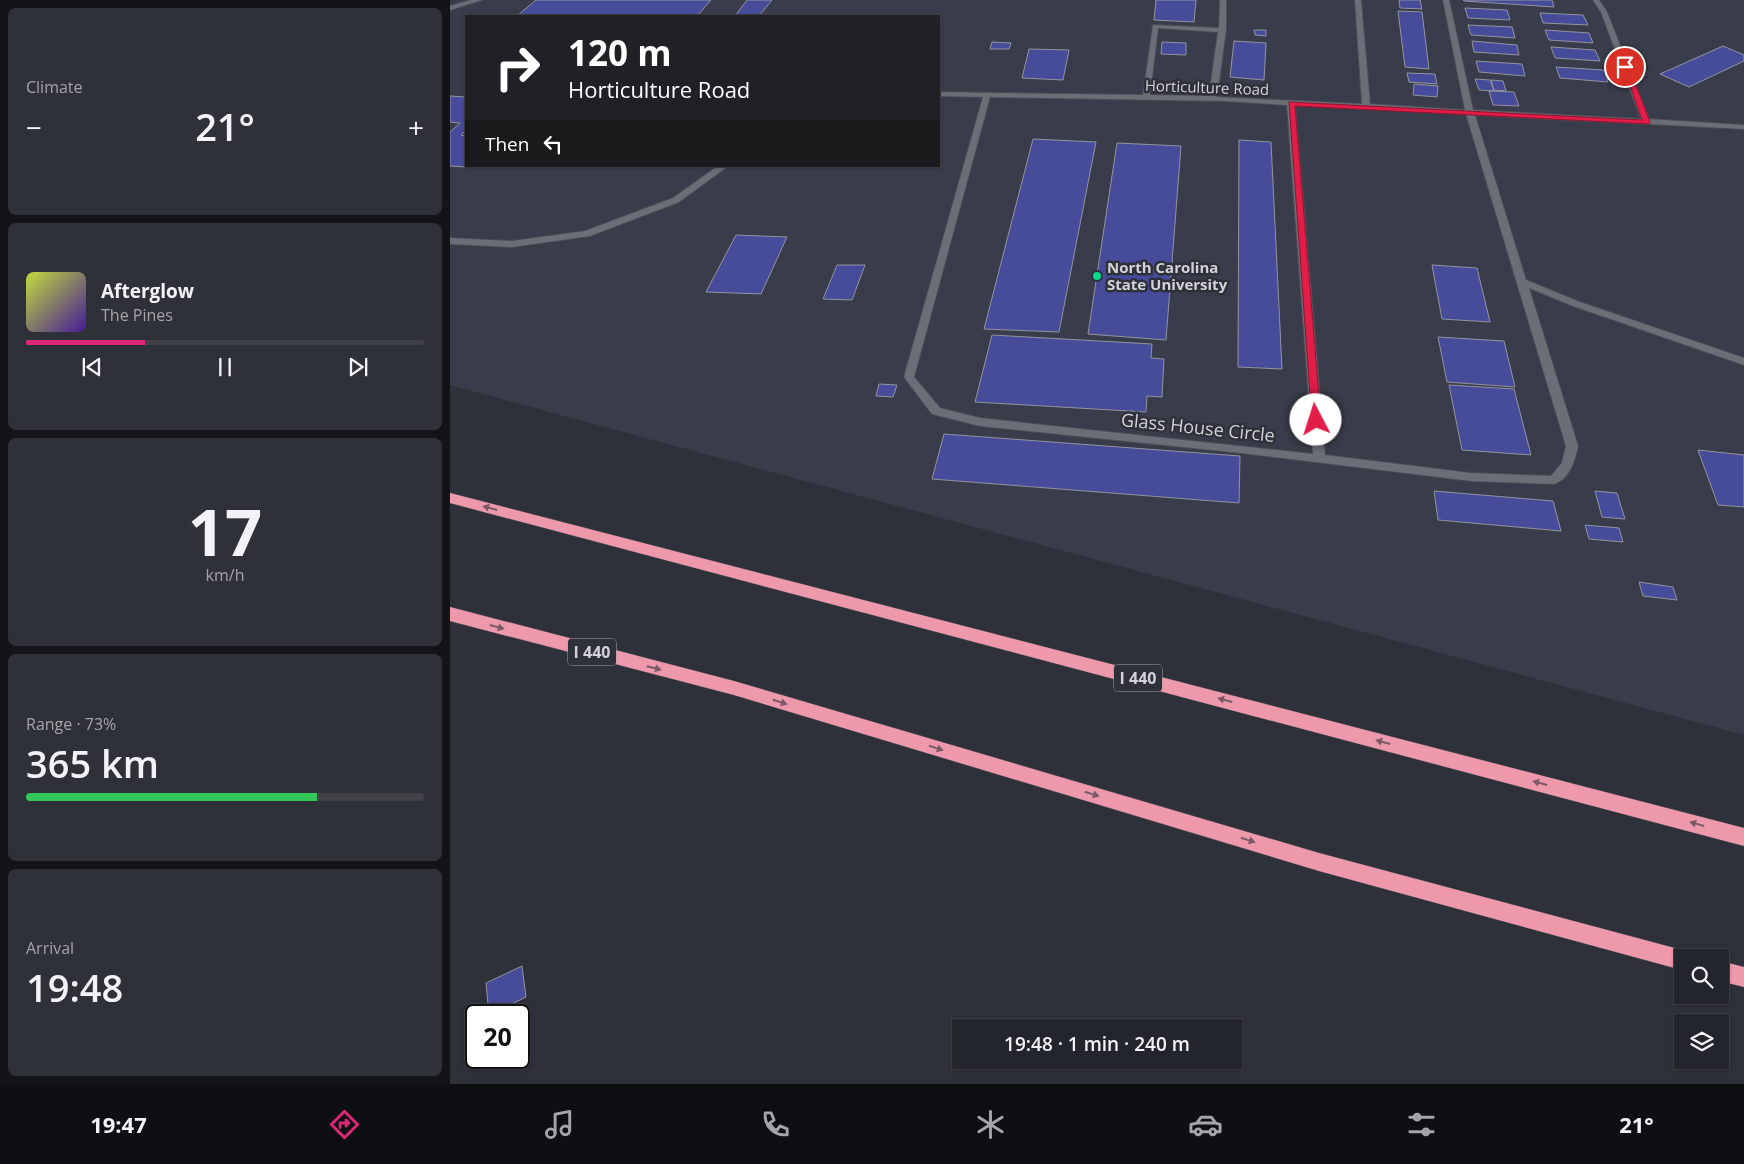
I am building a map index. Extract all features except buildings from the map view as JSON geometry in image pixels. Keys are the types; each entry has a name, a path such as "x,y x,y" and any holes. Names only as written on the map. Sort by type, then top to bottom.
{"highway":[{"name":"I 440","path":"450,498 1744,837"},
{"name":"I 440","path":"450,614 734,688 1319,862 1674,958"},
{"path":"1729,973 1744,977"}],"lane":[{"path":"450,8 478,0"},
{"path":"1212,99 1222,30 1222,0"},
{"path":"1358,0 1366,108"},
{"name":"Glass House Circle","path":"987,95 909,377 936,410 980,422 1319,458 1471,477 1554,480 1568,465 1572,446 1470,113 1446,0"},
{"path":"1596,0 1604,12 1646,122"},
{"path":"1146,98 1155,26 1222,30"},
{"name":"Horticulture Road","path":"940,94 1212,99 1744,128"},
{"path":"1291,104 1319,458"},
{"path":"450,241 512,244 587,234 676,200 723,167"},
{"path":"1522,282 1563,300 1688,340 1744,362"}],"shaded area":[{"name":"North Carolina State University","path":"450,0 1744,0 1744,735 450,385"}],"place":[{"name":"North Carolina State University","path":"1097,276"}],"route":[{"path":"1316,420 1291,104 1646,122 1625,67"}]}
